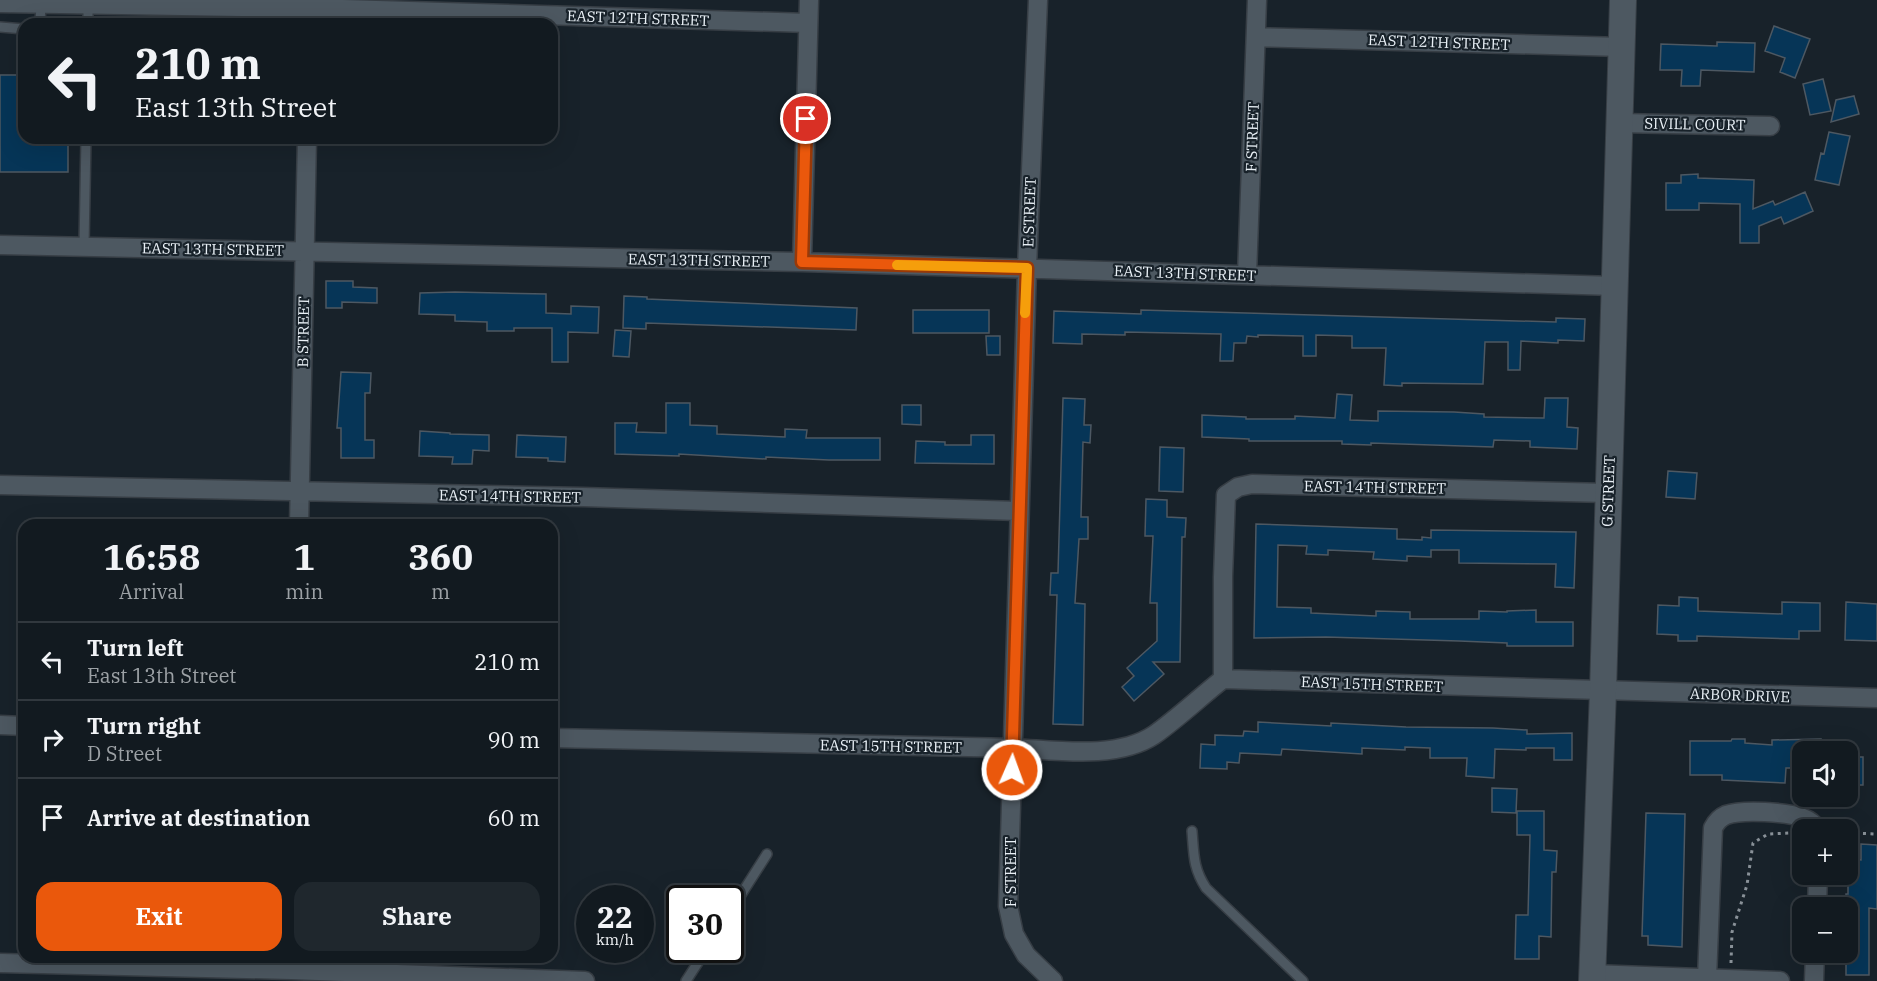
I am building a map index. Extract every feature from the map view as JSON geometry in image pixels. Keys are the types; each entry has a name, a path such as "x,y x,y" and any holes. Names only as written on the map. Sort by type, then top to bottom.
{"main road":[{"name":"G STREET","path":"1592,978 1603,691 1623,0"}],"street":[{"path":"802,262 808,0"},
{"name":"E STREET","path":"1013,748 1027,268 1038,0"},
{"name":"F STREET","path":"1247,275 1257,0"},
{"name":"EAST 12TH STREET","path":"0,3 808,23"},
{"name":"EAST 12TH STREET","path":"1256,37 1622,47"},
{"name":"SIVILL COURT","path":"1619,123 1770,126"},
{"name":"B STREET","path":"299,519 307,144"},
{"name":"EAST 13TH STREET","path":"0,245 802,262 1614,286"},
{"name":"EAST 14TH STREET","path":"0,485 595,498 1019,511"},
{"name":"EAST 14TH STREET","path":"1223,679 1226,495 1239,487 1264,485 1608,493"},
{"name":"EAST 15TH STREET","path":"558,738 1013,748 1087,752 1115,750 1152,736 1223,679 1603,691"},
{"name":"ARBOR DRIVE","path":"1603,691 1877,698"},
{"path":"0,725 18,726"},
{"name":"F STREET","path":"1013,748 1008,906 1014,934 1026,955 1053,981"},
{"path":"1707,978 1713,828 1718,820 1727,815 1741,813 1787,814 1806,819"},
{"path":"0,963 291,969 582,980"},
{"path":"1814,981 1815,963"},
{"path":"1592,978 1707,978 1780,981"}],"lane":[{"path":"40,18 41,4"},
{"path":"88,4 88,18"},
{"path":"0,27 18,28"},
{"path":"84,246 86,144"},
{"path":"1192,831 1194,865 1197,875 1206,888 1303,981"},
{"path":"744,890 767,855"},
{"path":"686,981 698,963"}],"path":[{"path":"1730,979 1732,932 1747,885 1754,843 1768,834 1791,833"},
{"path":"1858,833 1877,834"}],"building":[{"path":"1774,26 1810,39 1795,78 1780,72 1785,58 1765,51"},
{"path":"1717,42 1755,43 1754,72 1701,70 1700,86 1681,86 1682,70 1660,70 1661,44 1717,46"},
{"path":"0,75 18,75 18,144 68,144 68,172 0,172"},
{"path":"1823,79 1831,111 1810,115 1803,84"},
{"path":"1854,96 1859,114 1831,122 1836,100"},
{"path":"1829,132 1850,136 1839,185 1815,180"},
{"path":"1698,174 1698,178 1754,180 1753,209 1773,201 1775,205 1805,192 1813,211 1784,224 1781,217 1759,226 1759,243 1740,243 1740,204 1699,203 1699,210 1666,210 1666,183 1681,183 1681,175"},
{"path":"326,281 353,281 353,287 377,288 377,303 342,302 342,308 326,308"},
{"path":"420,293 546,294 546,313 571,314 571,306 599,307 598,333 568,332 568,362 552,362 552,328 487,331 487,322 455,321 455,315 419,314"},
{"path":"624,296 647,297 647,299 857,308 856,330 646,323 646,329 623,328"},
{"path":"913,310 989,310 989,333 913,333"},
{"path":"1141,310 1556,322 1556,318 1585,319 1584,341 1558,340 1558,343 1521,341 1520,370 1508,370 1508,342 1485,342 1483,384 1402,383 1402,386 1384,385 1386,348 1352,348 1352,336 1316,335 1316,356 1303,356 1303,336 1247,336 1246,343 1234,343 1233,361 1220,361 1221,334 1125,332 1125,335 1082,334 1082,344 1053,343 1054,311 1141,314"},
{"path":"615,330 631,331 629,357 613,356"},
{"path":"986,336 1000,336 1000,355 987,355"},
{"path":"341,372 371,373 370,393 365,393 365,440 374,440 374,458 341,458 341,428 337,428"},
{"path":"1337,394 1352,395 1350,420 1378,421 1378,411 1454,412 1484,414 1484,417 1544,418 1545,398 1568,398 1567,427 1578,428 1577,449 1530,447 1530,441 1494,440 1493,447 1342,444 1342,441 1249,441 1249,439 1202,437 1202,415 1246,417 1246,419 1295,419 1295,416 1335,418"},
{"path":"1063,398 1085,399 1084,425 1091,425 1090,443 1083,442 1081,517 1088,517 1088,539 1079,539 1075,603 1085,604 1083,725 1053,724 1057,595 1050,595 1051,573 1058,573"},
{"path":"666,403 690,403 690,425 717,426 717,434 785,437 785,429 807,430 806,438 880,438 880,460 615,454 615,423 637,423 636,432 666,433"},
{"path":"902,405 921,405 921,425 902,424"},
{"path":"420,431 489,435 489,451 473,450 472,464 452,464 453,457 419,456"},
{"path":"517,435 566,437 565,462 548,461 548,458 516,457"},
{"path":"971,435 994,435 994,464 915,463 916,441 945,442 945,445 971,445"},
{"path":"1160,447 1184,448 1183,492 1159,491"},
{"path":"1668,471 1697,473 1695,499 1666,497"},
{"path":"1146,499 1167,500 1167,517 1186,518 1185,537 1182,537 1180,662 1153,662 1164,674 1134,701 1122,687 1134,676 1127,668 1157,641 1157,603 1150,603 1153,536 1145,536"},
{"path":"1256,524 1397,529 1397,539 1422,540 1422,537 1431,538 1431,530 1576,532 1574,588 1555,587 1556,564 1459,563 1459,550 1431,550 1431,557 1407,556 1407,561 1373,559 1374,552 1328,550 1328,555 1306,554 1307,546 1278,545 1277,607 1311,608 1311,613 1376,616 1376,611 1410,612 1410,619 1479,619 1479,611 1536,610 1536,622 1573,622 1573,646 1507,646 1507,643 1326,637 1254,638"},
{"path":"1679,597 1698,598 1698,611 1782,614 1782,602 1820,603 1820,631 1799,631 1799,639 1697,636 1697,641 1678,641 1678,635 1657,634 1658,605 1679,606"},
{"path":"1846,602 1877,604 1877,641 1845,640"},
{"path":"1258,722 1331,726 1331,723 1493,728 1527,730 1527,734 1572,733 1572,760 1554,760 1554,748 1495,749 1494,778 1466,776 1467,758 1430,758 1430,748 1405,747 1405,750 1362,748 1362,754 1282,749 1281,755 1240,753 1239,763 1227,762 1227,769 1200,768 1201,744 1215,745 1215,735 1243,736 1244,731 1258,732"},
{"path":"1732,739 1745,739 1745,743 1772,745 1772,740 1821,739 1821,741 1792,741 1792,768 1786,768 1785,783 1722,780 1722,775 1690,775 1690,741 1731,741"},
{"path":"1858,757 1863,757 1863,785 1858,785"},
{"path":"1492,788 1517,789 1516,813 1492,812"},
{"path":"1517,811 1544,811 1544,850 1557,851 1556,872 1552,872 1551,937 1539,936 1539,959 1515,959 1516,915 1528,915 1530,835 1517,835"},
{"path":"1646,813 1685,814 1682,947 1648,945 1648,936 1642,936"},
{"path":"1861,844 1877,845 1877,909 1869,908 1869,975 1846,975 1846,963 1858,963 1858,897 1846,897 1846,894 1848,894 1848,885 1858,885 1858,860 1861,860"}],"slow traffic":[{"path":"897,265 1027,268 1025,313"}],"route":[{"path":"806,119 802,262 1027,268 1012,770"}]}
